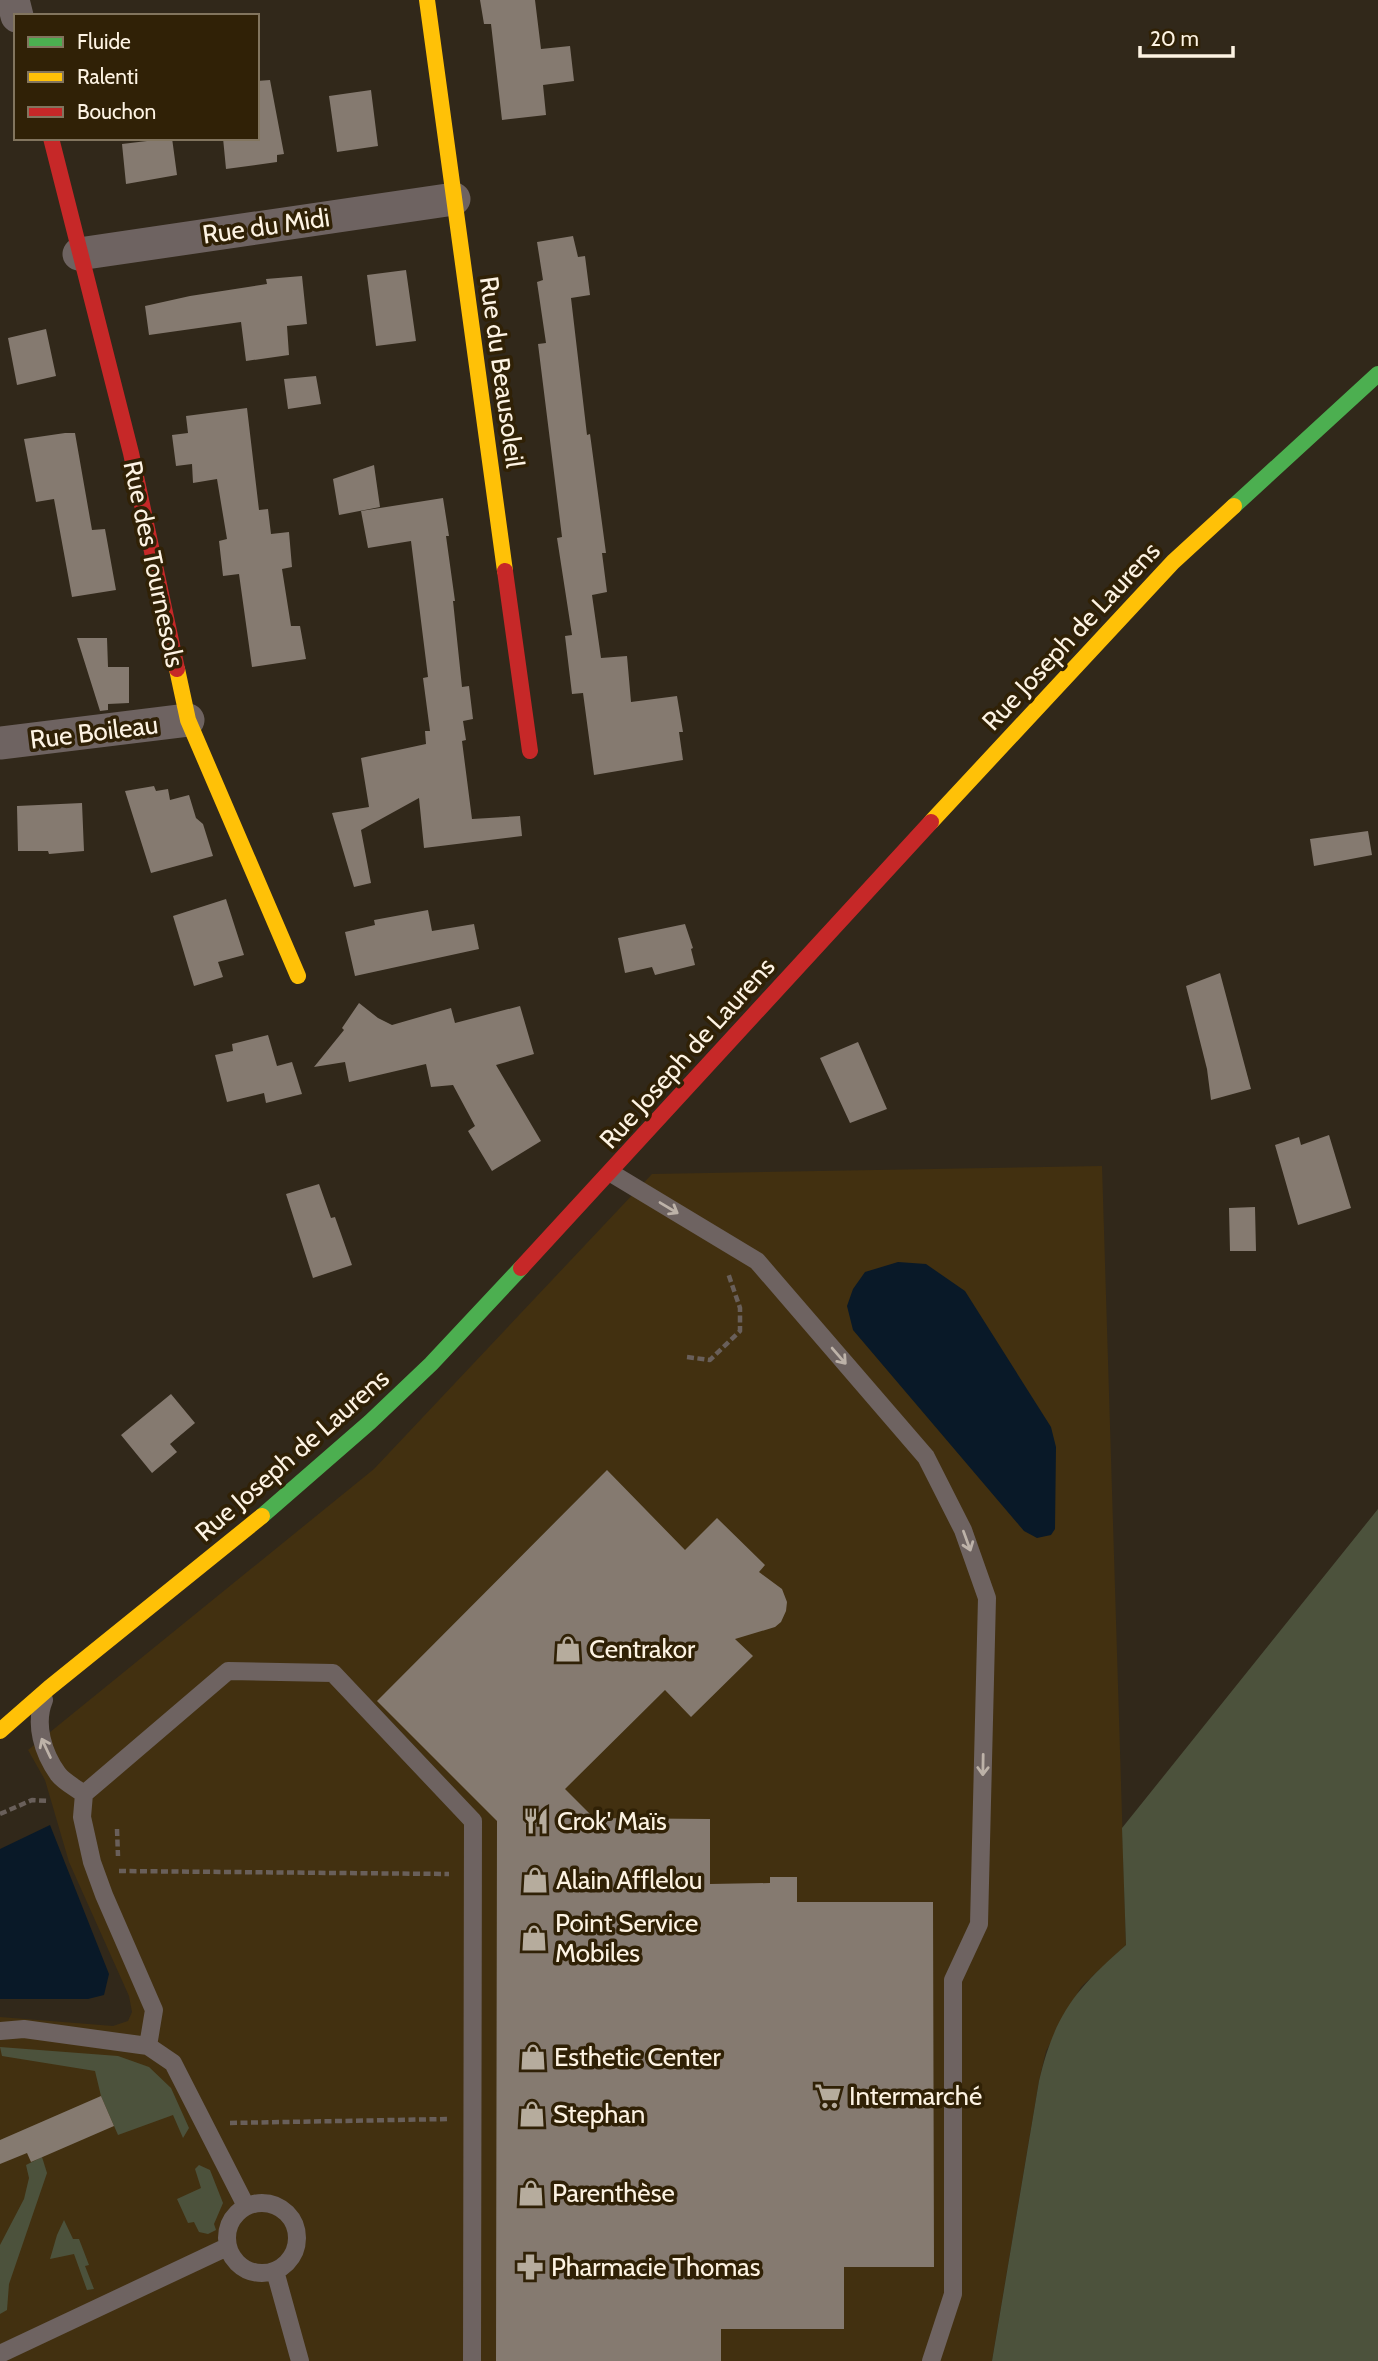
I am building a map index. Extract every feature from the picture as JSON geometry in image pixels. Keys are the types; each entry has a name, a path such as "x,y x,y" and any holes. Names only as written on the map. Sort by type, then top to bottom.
{"main road":[{"name":"Rue du Beausoleil","path":"427,0 530,751"},
{"name":"Rue des Tournesols","path":"51,140 131,453 188,720 298,976"},
{"name":"Rue Joseph de Laurens","path":"0,1731 49,1688 257,1521 370,1422 431,1364 611,1173 1008,738 1173,562 1378,374"}],"street":[{"name":"Rue du Midi","path":"79,254 454,198"},
{"name":"Rue Boileau","path":"0,743 188,720"}],"lane":[{"path":"611,1173 757,1261 926,1457 963,1530 987,1598 979,1924 953,1980 953,2294 931,2361"},
{"path":"148,2046 154,2010 92,1862 82,1816 83,1801 228,1671 333,1673 473,1821 472,2361"},
{"path":"49,1688 40,1710 40,1735 59,1775 83,1801"},
{"path":"0,2031 24,2029 148,2046 173,2063 247,2206"},
{"path":"257,2202 280,2207 295,2223 297,2246 285,2265 275,2271 263,2274 251,2272 233,2258 227,2246 230,2222 247,2206 257,2202"},
{"path":"0,2354 227,2246"},
{"path":"275,2271 300,2361"}],"path":[{"path":"687,1357 710,1360 740,1331 740,1308 725,1267"},
{"path":"0,1814 33,1800 83,1801"},
{"path":"117,1829 118,1871 473,1874"},
{"path":"205,2123 449,2119 449,2110 472,2112"}],"shaded area":[{"path":"1102,1166 1126,1945 1081,1987 1046,2051 992,2361 0,2361 0,2017 113,2026 128,2021 132,2012 129,1996 69,1862 45,1780 28,1750 374,1469 652,1174"}],"green space":[{"path":"1378,1509 1378,2361 992,2361 1045,2058 1069,2005 1093,1976 1126,1945 1122,1828"},
{"path":"0,2047 118,2056 149,2067 171,2088 189,2128 183,2138 173,2115 118,2135 101,2096 95,2071 2,2056"},
{"path":"42,2157 47,2173 9,2284 7,2310 0,2314 0,2245 24,2199 29,2178 26,2165"},
{"path":"199,2165 210,2170 223,2203 214,2224 216,2230 208,2234 199,2232 194,2222 188,2223 177,2199 201,2188 195,2169"},
{"path":"64,2220 73,2239 79,2239 89,2265 85,2266 94,2289 87,2290 74,2254 50,2259"}],"water":[{"path":"898,1262 926,1264 965,1291 1051,1427 1056,1447 1055,1529 1051,1535 1037,1538 1024,1531 853,1330 847,1306 853,1289 865,1272"},
{"path":"50,1825 109,1974 104,1995 88,1999 0,1999 0,1849"}],"building":[{"path":"480,0 535,0 541,49 570,46 574,81 543,85 546,115 502,120 491,24 484,24"},
{"path":"270,80 284,154 277,155 277,162 226,169 223,140 259,140 259,81"},
{"path":"371,90 378,146 337,152 329,96"},
{"path":"172,140 177,175 126,184 122,144"},
{"path":"573,236 578,257 585,256 590,295 571,298 587,435 590,434 606,553 602,553 607,592 592,595 601,658 627,656 631,702 677,696 683,732 679,732 683,760 594,775 583,693 572,694 565,636 572,635 557,538 562,537 538,344 546,343 537,282 543,280 537,242"},
{"path":"406,270 416,341 376,346 367,275"},
{"path":"302,276 307,324 287,326 289,355 246,361 241,322 149,335 145,306 267,284 266,279"},
{"path":"46,329 56,376 17,385 8,338"},
{"path":"316,376 321,404 288,409 284,379"},
{"path":"247,408 259,510 268,509 271,534 289,532 292,567 282,569 291,626 300,626 306,659 252,667 239,574 223,576 219,541 227,539 217,479 193,483 192,464 176,466 172,435 188,433 186,416"},
{"path":"75,433 92,530 105,529 116,590 72,597 54,499 36,502 24,439"},
{"path":"374,465 380,507 339,515 333,479"},
{"path":"443,498 449,536 446,536 455,601 462,687 469,686 473,719 463,721 466,740 462,741 472,819 520,816 522,836 424,848 419,798 361,830 371,883 354,887 332,813 369,807 361,758 426,744 425,731 430,731 423,678 428,677 411,541 368,548 361,511"},
{"path":"77,638 107,638 108,667 129,667 129,703 108,704 108,710 100,711"},
{"path":"154,786 156,791 168,789 170,800 189,795 196,818 203,824 213,856 151,873 125,791"},
{"path":"82,803 84,851 49,854 48,851 18,851 17,806"},
{"path":"1368,831 1372,855 1314,866 1310,839"},
{"path":"226,899 244,955 218,962 223,977 194,986 173,916"},
{"path":"428,910 432,931 474,924 479,949 355,976 345,932 375,925 374,920"},
{"path":"685,924 695,965 655,975 652,967 625,973 618,938"},
{"path":"1220,973 1251,1089 1211,1100 1207,1069 1186,986"},
{"path":"359,1003 392,1025 451,1008 455,1023 520,1006 534,1054 496,1065 541,1141 492,1171 468,1131 475,1126 453,1085 431,1087 426,1064 349,1082 345,1062 314,1067 344,1030 342,1028"},
{"path":"268,1035 277,1066 292,1062 302,1094 266,1103 264,1093 227,1102 215,1055 233,1051 232,1044"},
{"path":"858,1042 887,1109 850,1123 820,1058"},
{"path":"1329,1135 1351,1208 1298,1225 1275,1145 1299,1137 1301,1145"},
{"path":"319,1184 331,1218 335,1217 352,1265 313,1278 286,1194"},
{"path":"1255,1207 1256,1251 1230,1251 1229,1208"},
{"path":"171,1394 195,1423 170,1444 177,1452 152,1473 121,1435"},
{"path":"607,1470 685,1550 717,1518 765,1565 759,1572 782,1589 787,1602 786,1611 781,1622 775,1627 735,1639 753,1656 691,1717 665,1690 565,1789 594,1818 710,1819 710,1884 770,1883 770,1877 797,1877 797,1902 933,1902 934,2267 844,2267 844,2329 721,2329 721,2361 496,2361 497,1821 377,1701"},
{"path":"101,2096 114,2126 31,2162 27,2153 0,2164 0,2140"}],"traffic: fast":[{"path":"1234,506 1378,374"},
{"path":"262,1516 370,1422 431,1364 521,1268"}],"traffic: slow":[{"path":"427,0 505,571"},
{"path":"931,822 1173,562 1234,506"},
{"path":"177,669 188,720 298,976"},
{"path":"0,1731 49,1688 262,1516"}],"traffic: jam":[{"path":"52,140 131,453 177,669"},
{"path":"505,571 530,751"},
{"path":"521,1268 931,822"}],"place":[{"name":"Centrakor","path":"568,1649"},
{"name":"Crok' Maïs","path":"536,1821"},
{"name":"Alain Afflelou","path":"535,1880"},
{"name":"Point Service Mobiles","path":"534,1938"},
{"name":"Esthetic Center","path":"533,2057"},
{"name":"Intermarché","path":"828,2096"},
{"name":"Stephan","path":"532,2114"},
{"name":"Parenthèse","path":"531,2193"},
{"name":"Pharmacie Thomas","path":"530,2267"}]}
